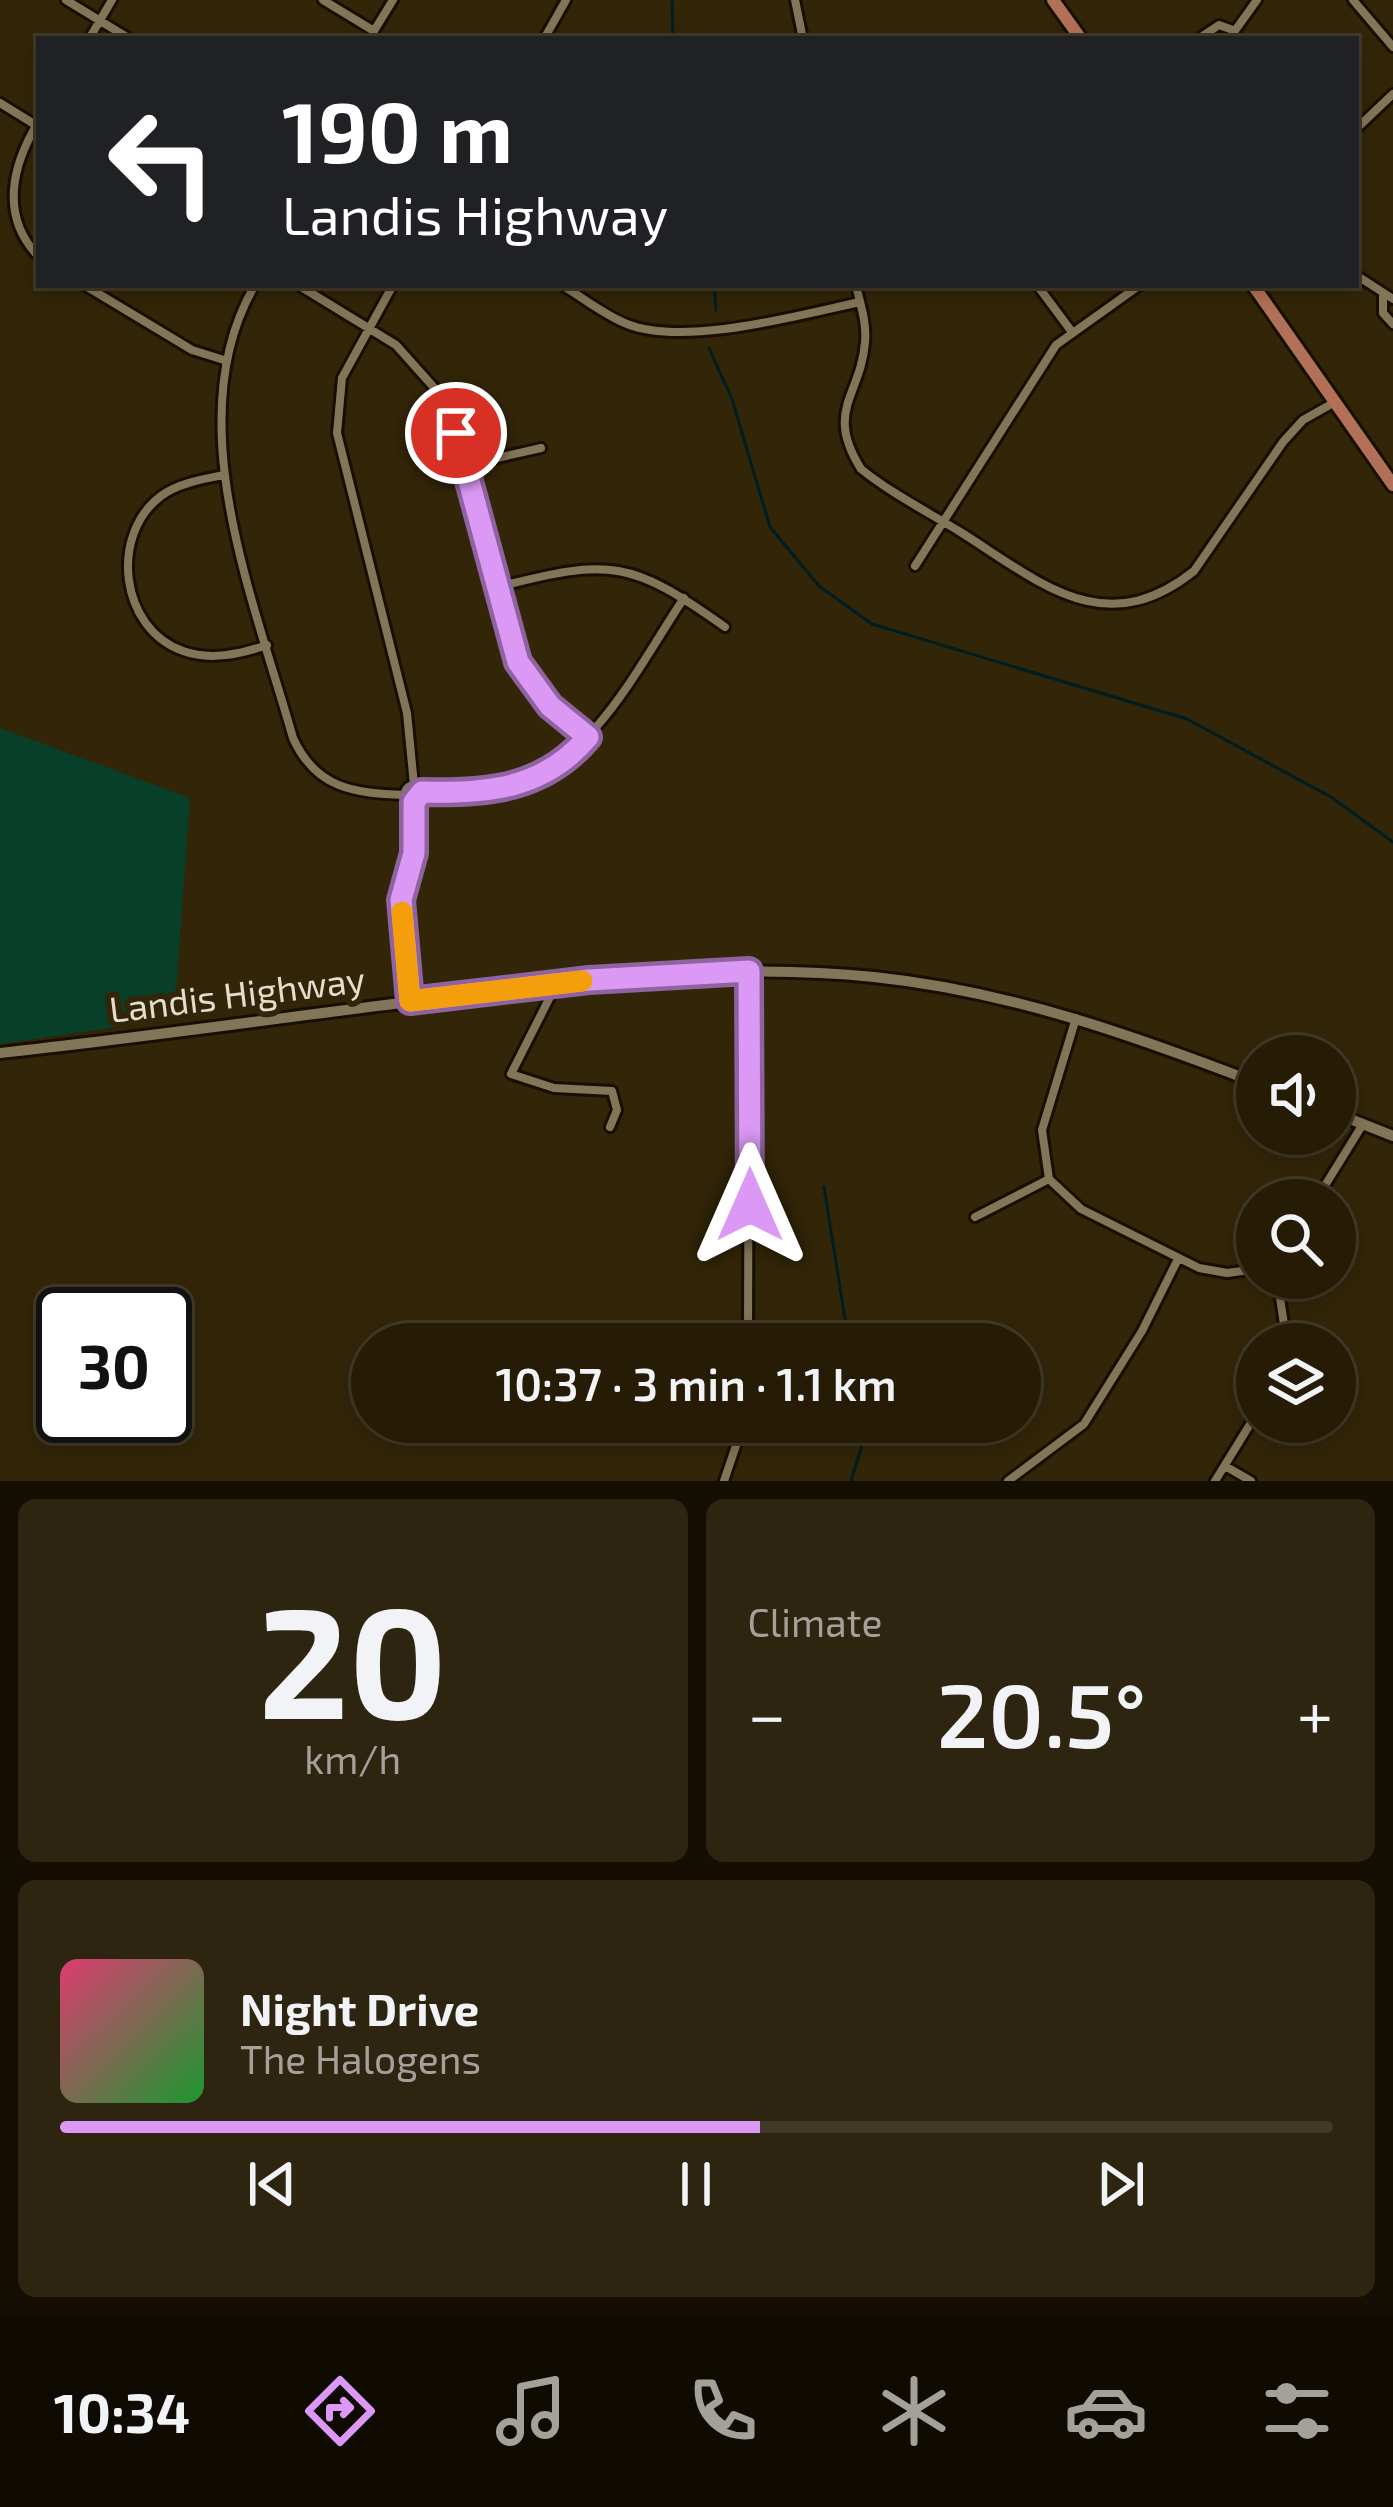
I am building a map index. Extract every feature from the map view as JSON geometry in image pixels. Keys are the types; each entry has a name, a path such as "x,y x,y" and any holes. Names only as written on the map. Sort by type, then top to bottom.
{"main road":[{"path":"1053,0 1079,36"},
{"path":"1255,288 1393,485"},
{"name":"Landis Highway","path":"0,1054 547,984 749,971 890,979 1076,1017 1236,1075"},
{"path":"1356,1121 1393,1136"}],"street":[{"path":"66,0 125,36"},
{"path":"91,36 112,0"},
{"path":"323,0 372,35 393,0"},
{"path":"546,36 566,0"},
{"path":"795,0 802,36"},
{"path":"1202,36 1219,25 1231,34 1257,0"},
{"path":"1353,0 1393,47"},
{"path":"1359,126 1393,94"},
{"path":"0,104 36,123"},
{"path":"36,127 10,169 8,210 24,244 36,254"},
{"path":"1359,277 1388,298 1383,314 1393,324"},
{"path":"89,288 192,350 224,359"},
{"path":"254,288 224,359 219,400 224,476 302,758 339,788 405,795 414,802"},
{"path":"303,288 396,345 432,379 446,401 518,662 550,706 588,737"},
{"path":"391,288 342,378 337,434 407,713 414,785 422,792 505,790 557,767 588,737 685,598"},
{"path":"567,288 625,323 645,328 739,328 860,302"},
{"path":"857,288 866,345 844,406 849,449 877,482 1078,602 1126,604 1173,587 1193,571 1283,442 1304,420 1335,402"},
{"path":"1039,288 1072,332"},
{"path":"915,566 1056,345 1136,288"},
{"path":"466,465 541,448"},
{"path":"224,476 170,490 145,511 127,562 131,594 141,617 182,651 209,656 267,644"},
{"path":"498,586 601,567 643,575 725,627"},
{"path":"405,795 414,785"},
{"path":"410,1001 401,900 414,853 414,802 422,792"},
{"path":"748,1323 749,971"},
{"path":"547,984 550,997 511,1074 554,1088 612,1091 616,1110 610,1126"},
{"path":"1076,1017 1042,1130 1049,1179 1081,1209 1178,1259 1212,1272 1236,1270"},
{"path":"1329,1179 1363,1124"},
{"path":"975,1217 1049,1179"},
{"path":"1008,1481 1084,1424 1178,1259"},
{"path":"724,1481 737,1443"},
{"path":"1216,1481 1239,1443"},
{"path":"1225,1466 1252,1481"}],"green space":[{"path":"0,728 190,798 174,1019 0,1044"}],"waterway":[{"path":"672,0 673,36"},
{"path":"714,288 716,310"},
{"path":"709,348 732,399 770,527 819,586 872,624 1187,719 1331,797 1393,842"},
{"path":"824,1187 846,1323"},
{"path":"851,1481 863,1443"}],"slow traffic":[{"path":"402,912 410,1001 582,981"}],"route":[{"path":"456,433 518,662 550,706 588,737 557,767 505,790 422,792 422,798 414,802 414,853 401,900 410,1001 589,980 749,971 750,1205"}]}
